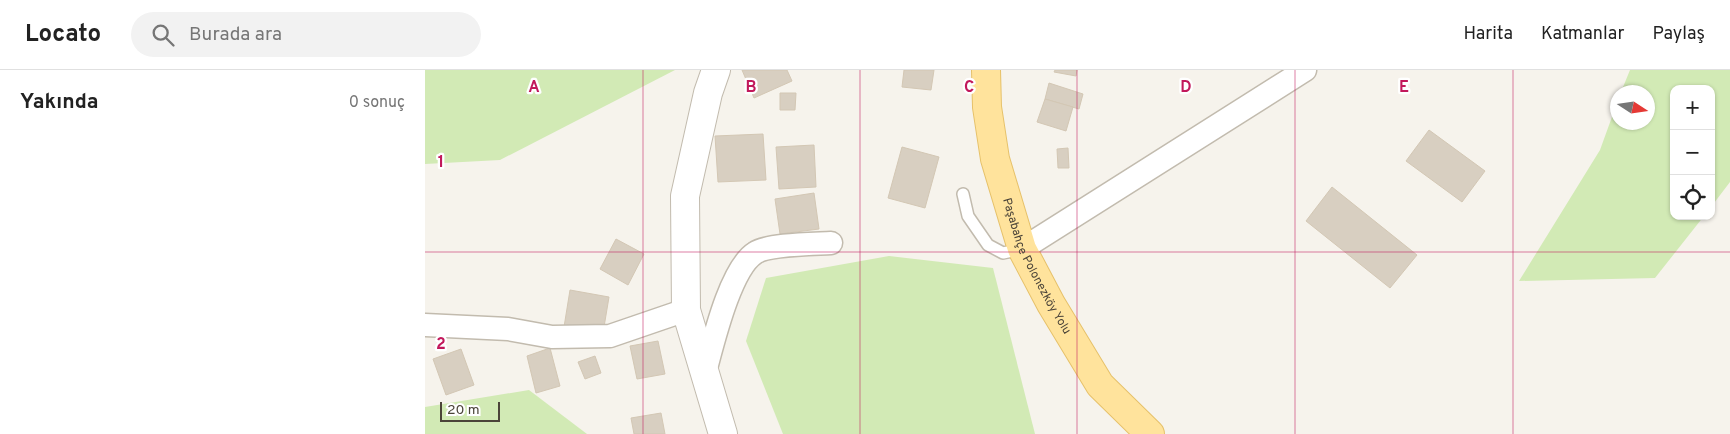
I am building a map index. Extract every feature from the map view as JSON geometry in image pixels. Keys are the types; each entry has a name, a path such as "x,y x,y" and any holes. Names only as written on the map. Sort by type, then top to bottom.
{"main road":[{"name":"Paşabahçe Polonezköy Yolu","path":"986,70 987,107 995,159 1022,250 1051,304 1100,384 1150,434"}],"street":[{"path":"716,70 708,93 685,196 686,310 723,434"},
{"path":"1022,250 1305,70"},
{"path":"705,372 725,302 743,266 755,253 779,246 831,243"},
{"path":"425,324 508,329 552,337 610,336 686,310"}],"lane":[{"path":"963,194 968,216 988,245 1003,253 1022,250"}],"green space":[{"path":"425,70 675,70 500,160 425,164"},
{"path":"1630,70 1730,70 1730,182 1715,202 1715,85 1670,85 1670,220 1701,220 1655,278 1519,281 1600,150 1610,122 1610,130 1655,130 1655,85 1624,85"},
{"path":"889,256 993,268 1035,434 783,434 746,341 766,278"},
{"path":"529,390 587,434 425,434 425,407"}],"building":[{"path":"742,70 787,70 792,81 754,98"},
{"path":"904,70 934,70 931,90 902,87"},
{"path":"1055,70 1077,70 1076,76 1054,72"},
{"path":"1049,83 1083,94 1079,109 1045,99"},
{"path":"780,93 796,93 795,110 780,110"},
{"path":"1045,99 1073,107 1066,131 1037,122"},
{"path":"1429,130 1485,171 1462,202 1406,161"},
{"path":"763,134 766,180 718,182 715,136"},
{"path":"814,145 816,187 779,189 776,147"},
{"path":"902,147 939,157 925,208 888,198"},
{"path":"1068,148 1069,168 1058,168 1057,149"},
{"path":"1332,187 1417,255 1390,288 1306,221"},
{"path":"814,193 819,229 780,234 775,199"},
{"path":"616,239 644,254 628,285 600,269"},
{"path":"570,290 609,297 603,333 564,327"},
{"path":"658,341 665,374 637,379 630,346"},
{"path":"550,348 560,386 536,393 527,356"},
{"path":"461,349 474,385 446,395 433,359"},
{"path":"595,356 601,373 585,379 578,362"},
{"path":"661,413 665,434 634,434 631,418"}]}
